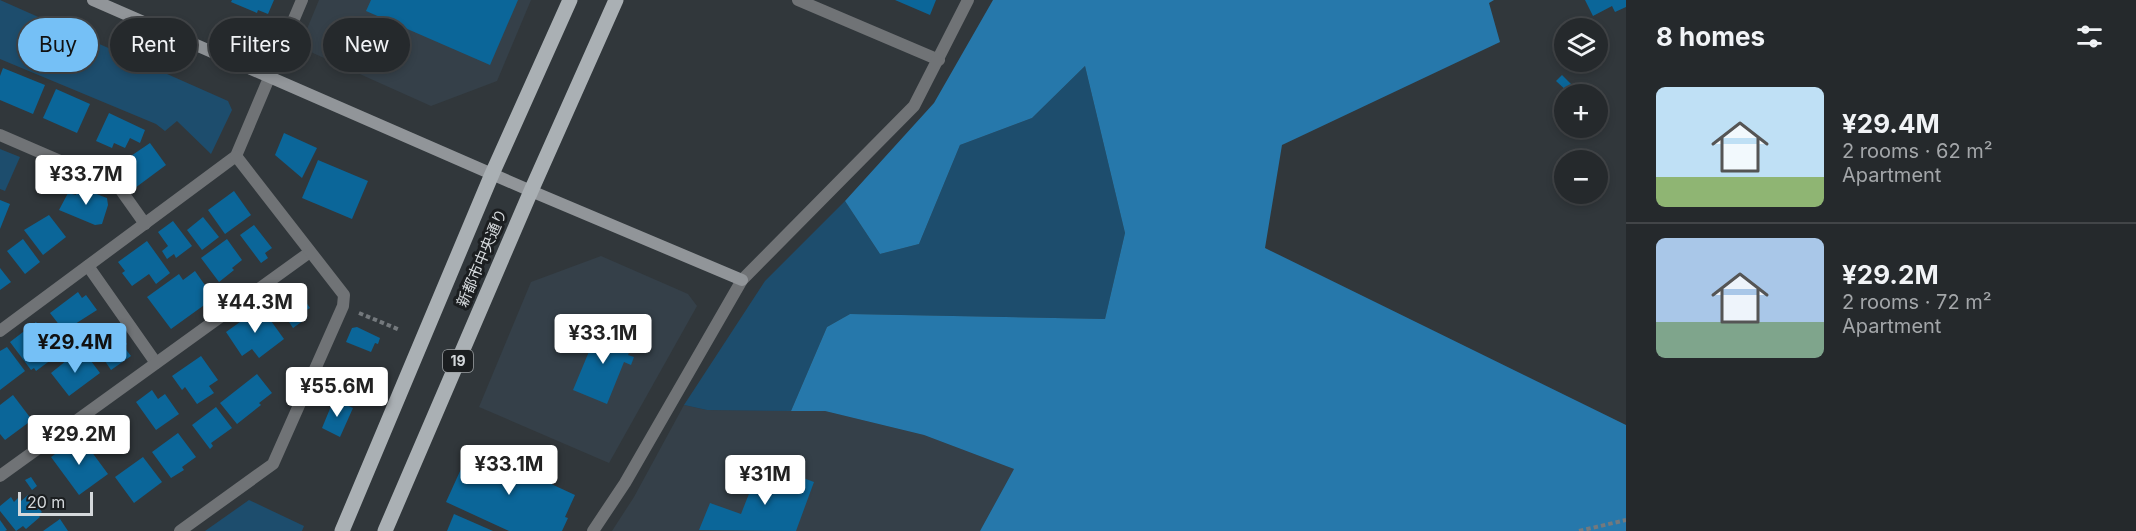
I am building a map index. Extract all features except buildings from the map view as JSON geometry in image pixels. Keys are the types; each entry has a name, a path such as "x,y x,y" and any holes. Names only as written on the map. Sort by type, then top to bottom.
{"main road":[{"name":"新都市中央通り","path":"342,531 492,174 570,0"},
{"name":"新都市中央通り","path":"385,531 616,0"}],"street":[{"path":"93,0 531,191 742,280"},
{"path":"0,331 236,156 302,0"},
{"path":"798,0 939,60"},
{"path":"593,531 626,483 742,280 914,106 968,0"},
{"path":"0,135 118,186 145,224"},
{"path":"180,531 273,464 343,306 344,295 236,156"},
{"path":"0,476 310,252"},
{"path":"88,266 156,363"}],"path":[{"path":"343,306 400,330"},
{"path":"1579,531 1626,520"}],"shaded area":[{"path":"0,0 41,18 18,18 18,66 0,59"},
{"path":"319,0 531,0 497,81 431,106 355,72 410,72 410,18 323,18 323,58 311,52 311,19"},
{"path":"993,0 1494,0 1489,3 1500,42 1282,145 1265,248 1626,425 1626,531 980,531 1014,469 924,435 825,411 791,411 827,327 850,314 1105,319 1125,233 1085,66 1032,118 960,145 919,244 880,254 845,201 934,103"},
{"path":"98,43 110,49 110,72 163,72 228,101 232,110 211,154 177,121 165,131 156,124 31,72 98,72"},
{"path":"1085,66 1125,233 1105,319 850,314 827,327 791,411 707,410 684,405 765,281 845,201 880,254 919,244 960,145 1032,118"},
{"path":"0,149 20,157 5,191 0,189"},
{"path":"601,256 688,294 697,306 609,463 479,407 531,282"},
{"path":"684,405 707,410 825,411 924,435 1014,469 980,531 612,531 634,497"},
{"path":"249,500 304,526 302,531 205,531"}]}
